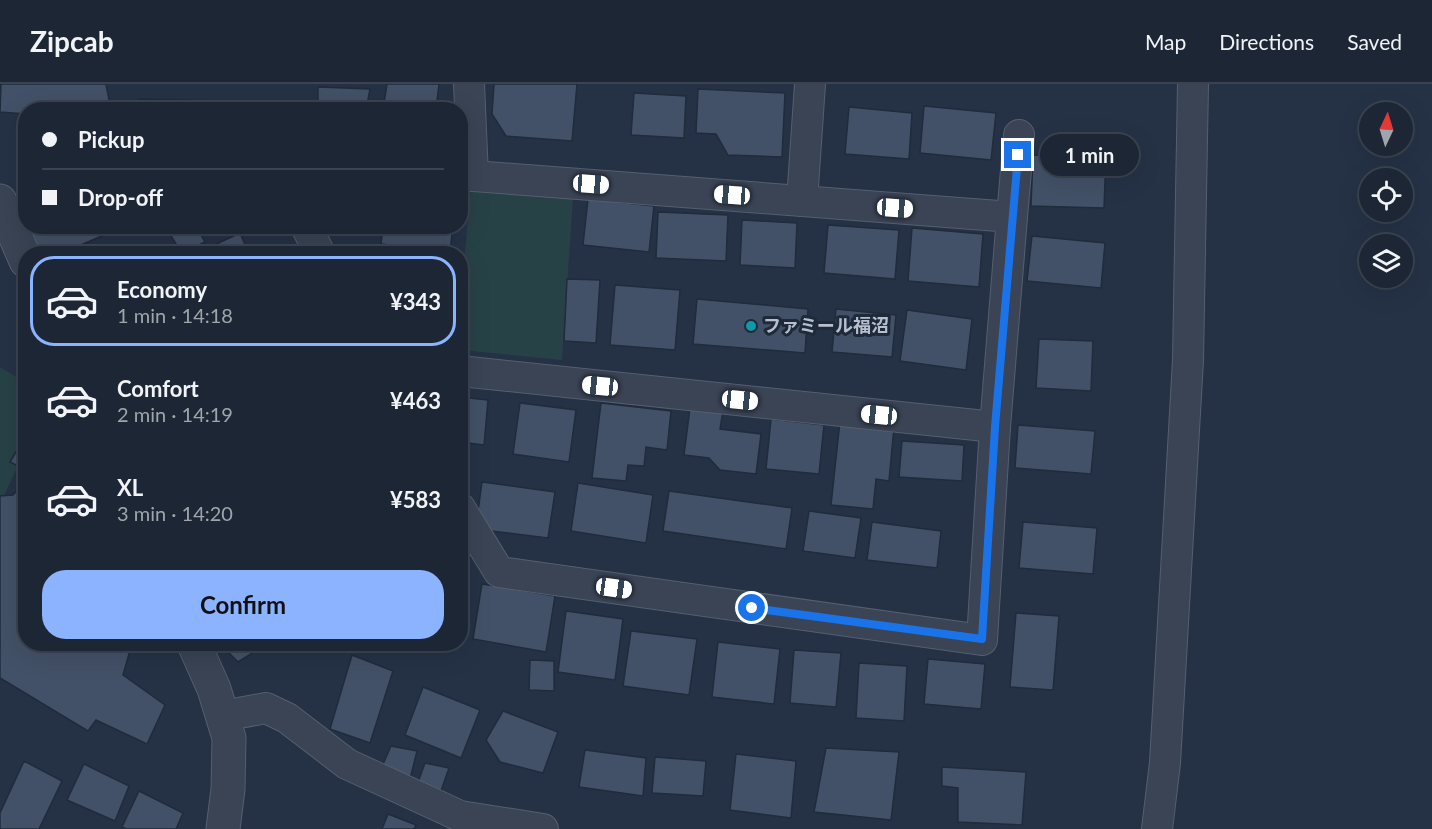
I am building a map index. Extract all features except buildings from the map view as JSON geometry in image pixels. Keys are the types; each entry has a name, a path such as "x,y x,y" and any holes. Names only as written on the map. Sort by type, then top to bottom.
{"street":[{"path":"468,130 469,84"},
{"path":"802,201 810,84"},
{"path":"1157,829 1165,763 1188,360 1193,84"},
{"path":"468,521 499,572 982,639 995,427 1019,135"},
{"path":"468,175 1012,217"},
{"path":"0,201 20,246"},
{"path":"468,372 995,427"},
{"path":"197,651 214,689 229,738 228,789 223,829"},
{"path":"223,716 266,708 287,718 347,764 460,816 543,829"}],"green space":[{"path":"471,188 573,196 562,360 468,351 468,246 465,246"},
{"path":"0,367 18,378 18,466 0,504"}],"place":[{"name":"ファミール福沼","path":"751,326"}],"route":[{"path":"752,608 982,639 995,427 1018,155"}]}
